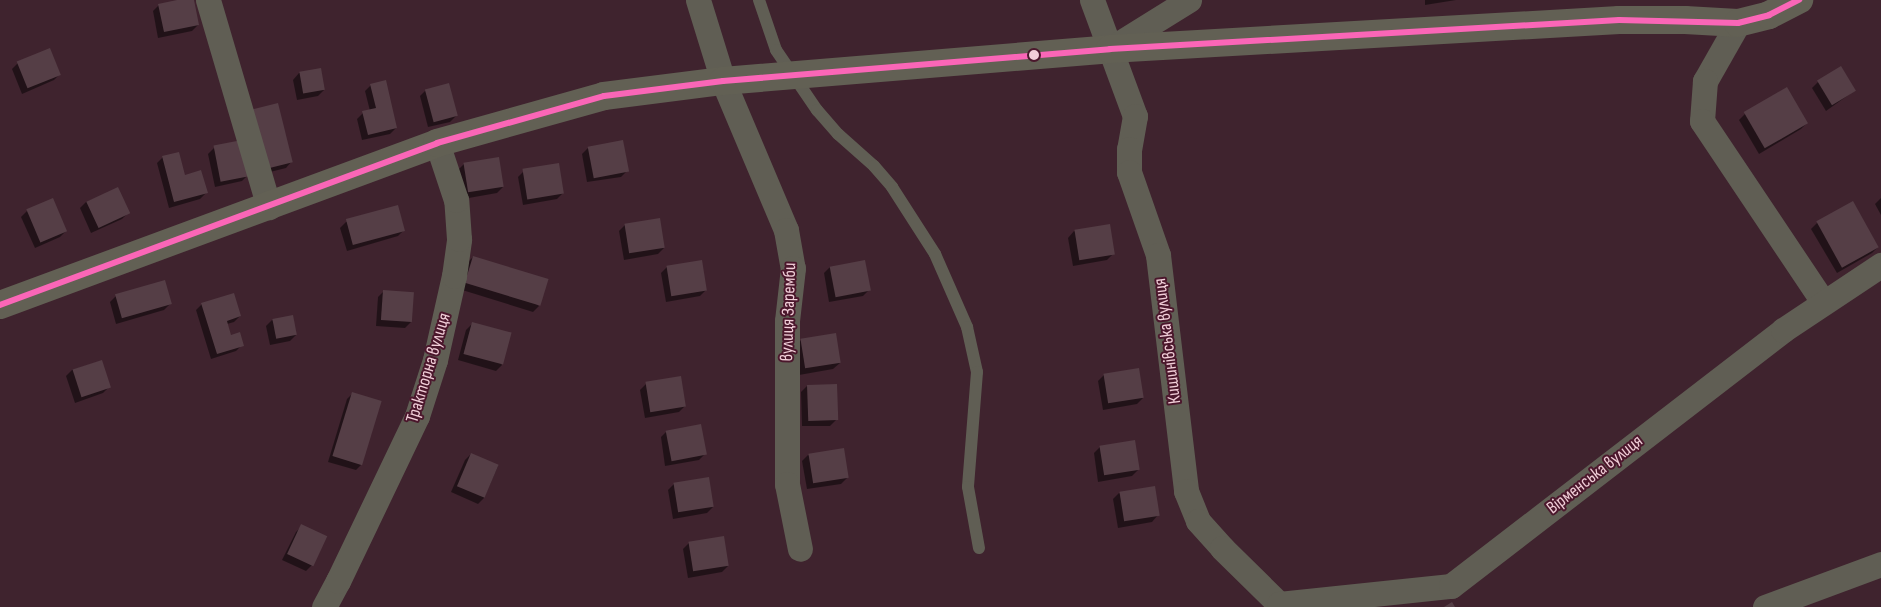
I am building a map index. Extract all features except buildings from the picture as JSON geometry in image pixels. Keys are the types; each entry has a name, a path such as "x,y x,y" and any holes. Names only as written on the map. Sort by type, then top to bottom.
{"street":[{"path":"208,0 269,207"},
{"name":"вулиця Заремби","path":"698,0 723,81 786,230 793,268 787,321 787,484 800,550"},
{"name":"Кишинівська вулиця","path":"1092,0 1135,116 1129,149 1129,172 1158,255 1186,491 1198,521 1280,606"},
{"path":"1110,49 1189,0"},
{"path":"0,305 269,207 437,143 604,96 723,81 1110,49 1618,20 1685,20 1738,23 1769,15 1799,0"},
{"path":"1738,23 1706,81 1702,121 1823,302"},
{"name":"Тракторна вулиця","path":"324,607 417,416 435,360 454,276 459,239 456,200 437,143"},
{"name":"Вірменська вулиця","path":"1280,606 1451,586 1782,330 1881,265"},
{"path":"1765,607 1881,564"}],"lane":[{"path":"759,0 776,50 833,128 892,187 935,254 967,327 977,372 968,487 979,548"}],"transit line":[{"path":"0,305 437,143 604,96 723,81 1110,49 1619,20 1738,23 1769,15 1799,0"}]}
